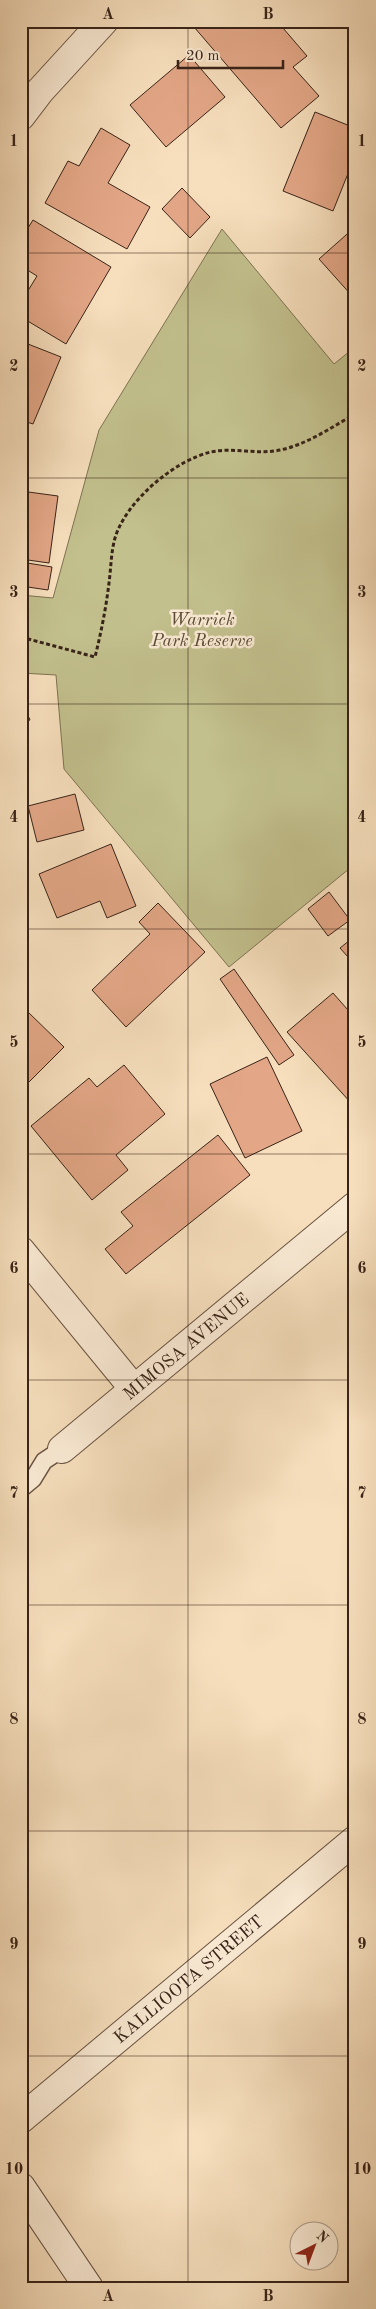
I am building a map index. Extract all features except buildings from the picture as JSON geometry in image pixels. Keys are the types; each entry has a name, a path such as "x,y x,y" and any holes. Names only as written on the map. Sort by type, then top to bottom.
{"street":[{"path":"21,116 40,91 104,21"},
{"name":"MIMOSA AVENUE","path":"62,1449 355,1206"},
{"path":"21,1251 134,1389"},
{"name":"KALLIOOTA STREET","path":"21,2119 355,1840"},
{"path":"21,2187 90,2288"}],"lane":[{"name":"MIMOSA AVENUE","path":"21,1489 33,1479 44,1462 62,1449"}],"path":[{"path":"21,636 95,657 104,621 115,538 132,507 153,484 179,466 206,454 222,451 280,450 323,432 355,414"}],"green space":[{"name":"Warrick Park Reserve","path":"222,229 334,364 355,347 355,864 229,967 64,769 56,675 21,673 21,595 53,598 99,430"}]}
